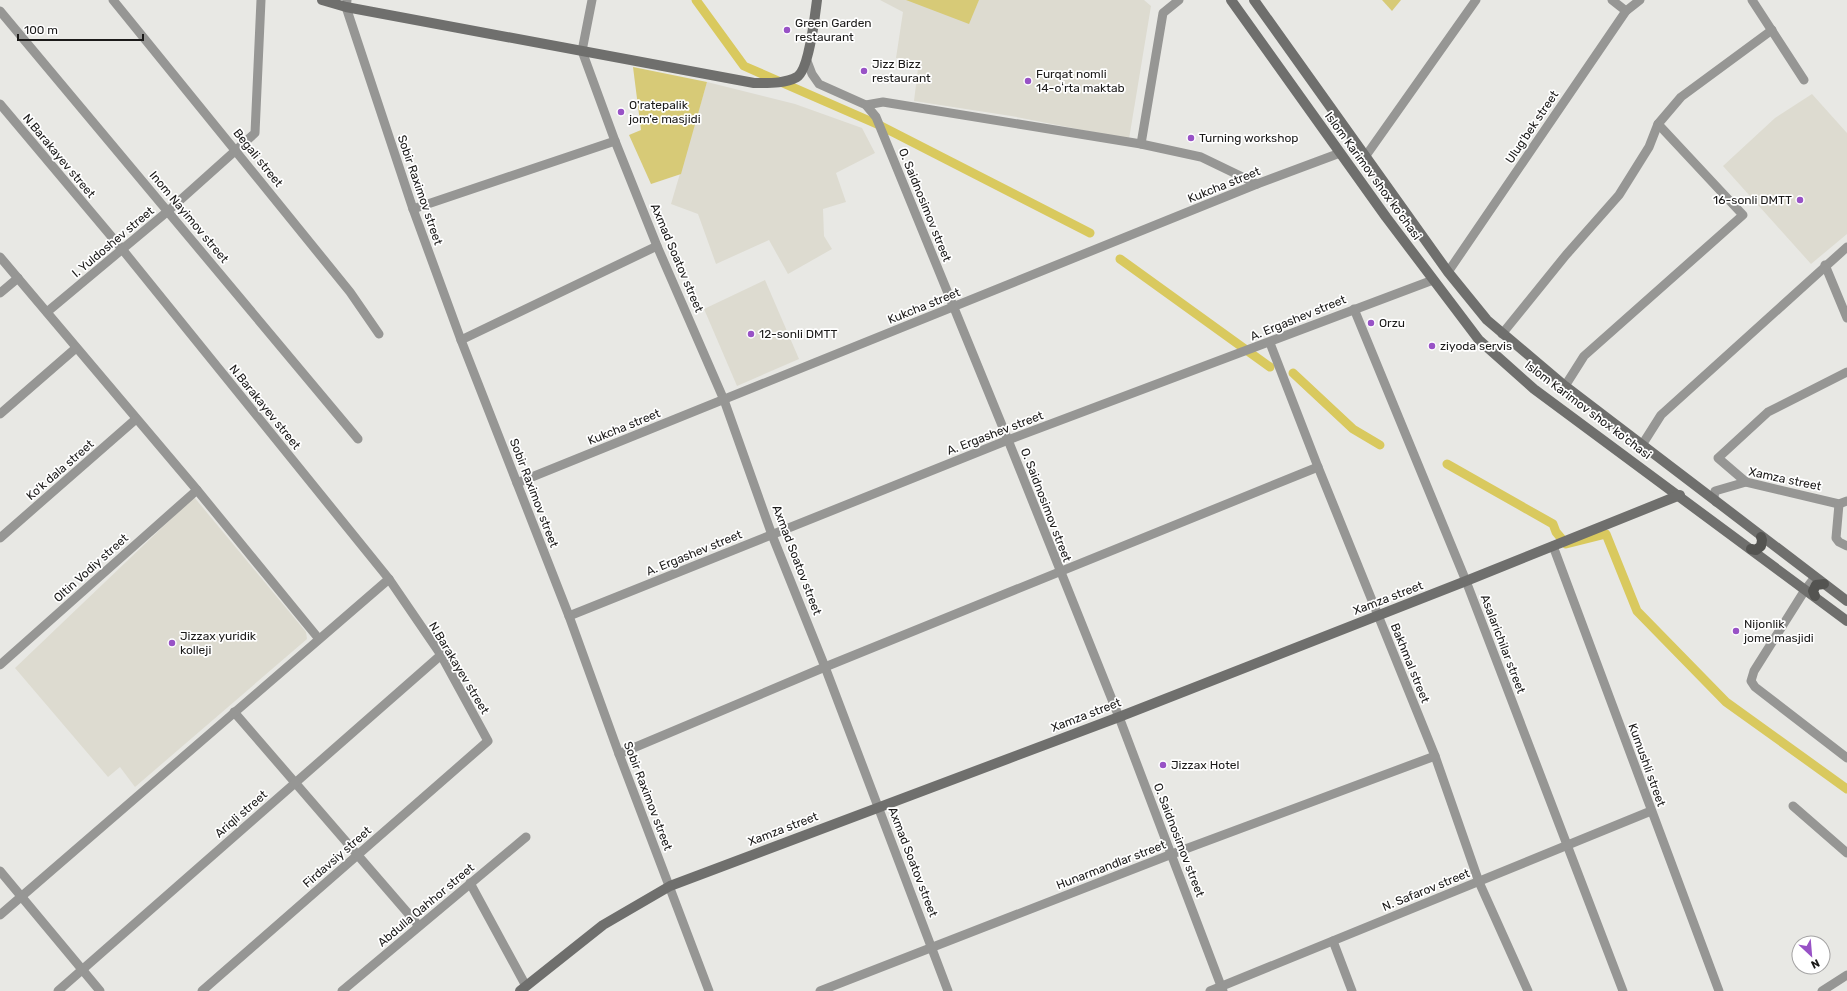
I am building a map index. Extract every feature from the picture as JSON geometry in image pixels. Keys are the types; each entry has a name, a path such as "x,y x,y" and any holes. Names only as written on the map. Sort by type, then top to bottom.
{"main road":[{"path":"322,0 754,82 782,82 799,76 807,61 817,0"},
{"name":"Islom Karimov shox ko'chasi","path":"1231,0 1340,153 1479,340 1534,389 1680,495 1847,620"},
{"name":"Islom Karimov shox ko'chasi","path":"1254,0 1448,272 1487,320 1565,386 1761,537 1847,601"},
{"name":"Xamza street","path":"522,990 603,925 670,886 1118,717 1378,616 1680,495"},
{"path":"1751,549 1756,550 1761,546 1761,537"},
{"path":"1815,596 1813,591 1816,585 1824,584"}],"street":[{"name":"Begali street","path":"113,0 350,292 380,334"},
{"name":"I. Yuldoshev street","path":"47,312 168,211 255,133 261,0"},
{"path":"582,50 592,0"},
{"path":"1141,144 1162,13 1179,0"},
{"path":"1365,157 1476,0"},
{"path":"1612,0 1626,11"},
{"name":"Ulug'bek street","path":"1448,272 1626,11 1640,0"},
{"path":"1752,0 1804,80"},
{"name":"Sobir Raximov street","path":"346,4 413,209 461,340 569,616 619,754 709,991"},
{"name":"Inom Nayimov street","path":"0,11 358,439"},
{"path":"1502,334 1566,255 1619,195 1648,147 1658,124 1681,97 1772,30"},
{"name":"Axmad Soatov street","path":"582,50 615,141 657,246 724,400 772,535 825,667 948,991"},
{"name":"O. Saidnosimov street","path":"807,61 812,74 819,84 866,105 876,117 1008,440 1172,854 1223,989"},
{"path":"866,105 883,102 1141,144 1202,157 1257,184"},
{"name":"N.Barakayev street","path":"0,104 122,250 389,579 440,655 488,741"},
{"path":"1565,386 1584,356 1743,215 1658,124"},
{"path":"413,209 615,141"},
{"name":"Kukcha street","path":"517,483 1257,184 1340,153"},
{"path":"461,340 657,246"},
{"path":"1642,445 1661,414 1825,265 1847,247"},
{"path":"0,257 197,490 319,639"},
{"path":"1825,265 1847,318"},
{"path":"0,293 18,278"},
{"name":"A. Ergashev street","path":"569,616 1008,440 1270,343 1354,309 1433,280"},
{"name":"Asalarichilar street","path":"1354,309 1466,581 1623,991"},
{"name":"Bakhmal street","path":"1270,343 1318,467 1435,756 1479,882 1528,991"},
{"path":"0,414 76,348"},
{"path":"1746,482 1718,458 1768,412 1847,372"},
{"name":"Ko'k dala street","path":"0,538 136,419"},
{"path":"619,754 825,667 1318,467"},
{"name":"Xamza street","path":"1716,502 1714,497 1715,491 1746,482 1843,502 1836,538 1839,542 1847,546"},
{"name":"Oltin Vodiy street","path":"0,665 197,490"},
{"name":"Kumushli street","path":"1560,543 1651,811 1719,991"},
{"path":"1815,577 1805,590 1754,671 1751,681 1755,687 1847,758"},
{"path":"0,915 389,579"},
{"name":"Ariqli street","path":"58,991 440,655"},
{"path":"234,712 419,926"},
{"name":"Firdavsiy street","path":"202,991 488,741"},
{"name":"Hunarmandlar street","path":"820,991 1172,854 1435,756"},
{"path":"1793,806 1847,853"},
{"name":"N. Safarov street","path":"1210,991 1223,989 1332,941 1651,811"},
{"name":"Abdulla Qahhor street","path":"342,991 526,837"},
{"path":"0,871 100,991"},
{"path":"470,883 522,990"},
{"path":"1332,941 1352,991"},
{"path":"1822,991 1847,975"}],"shaded area":[{"name":"Furqat nomli 14-oʻrta maktab","path":"880,0 1144,0 1151,6 1129,139 1011,116 914,101 919,61 896,58 903,12"},
{"path":"906,0 979,0 969,24"},
{"path":"1382,0 1401,0 1392,11"},
{"path":"633,67 707,82 681,174 651,184 629,135 641,130"},
{"path":"707,82 795,104 862,128 875,153 836,173 846,202 823,209 824,236 832,249 788,274 769,240 716,264 698,214 671,204"},
{"name":"16-sonli DMTT","path":"1812,94 1847,133 1847,234 1811,264 1723,166 1775,118"},
{"name":"12-sonli DMTT","path":"765,280 799,359 737,386 704,309"},
{"name":"Jizzax yuridik kolleji","path":"194,497 306,632 307,639 135,787 120,767 108,777 15,668"}],"waterway":[{"path":"696,0 744,66 879,125 1090,233"},
{"path":"1120,259 1270,367"},
{"path":"1293,373 1353,429 1380,445"},
{"path":"1447,464 1553,524 1556,532 1566,544 1606,534 1637,611 1726,702 1847,789"}],"place":[{"name":"Green Garden restaurant","path":"787,30"},
{"name":"Jizz Bizz restaurant","path":"864,71"},
{"name":"Furqat nomli 14-oʻrta maktab","path":"1028,81"},
{"name":"O'ratepalik jom'e masjidi","path":"621,112"},
{"name":"Turning workshop","path":"1191,138"},
{"name":"16-sonli DMTT","path":"1800,200"},
{"name":"Orzu","path":"1371,323"},
{"name":"12-sonli DMTT","path":"751,334"},
{"name":"ziyoda servis","path":"1432,346"},
{"name":"Nijonlik jome masjidi","path":"1736,631"},
{"name":"Jizzax yuridik kolleji","path":"172,643"},
{"name":"Jizzax Hotel","path":"1163,765"}]}
